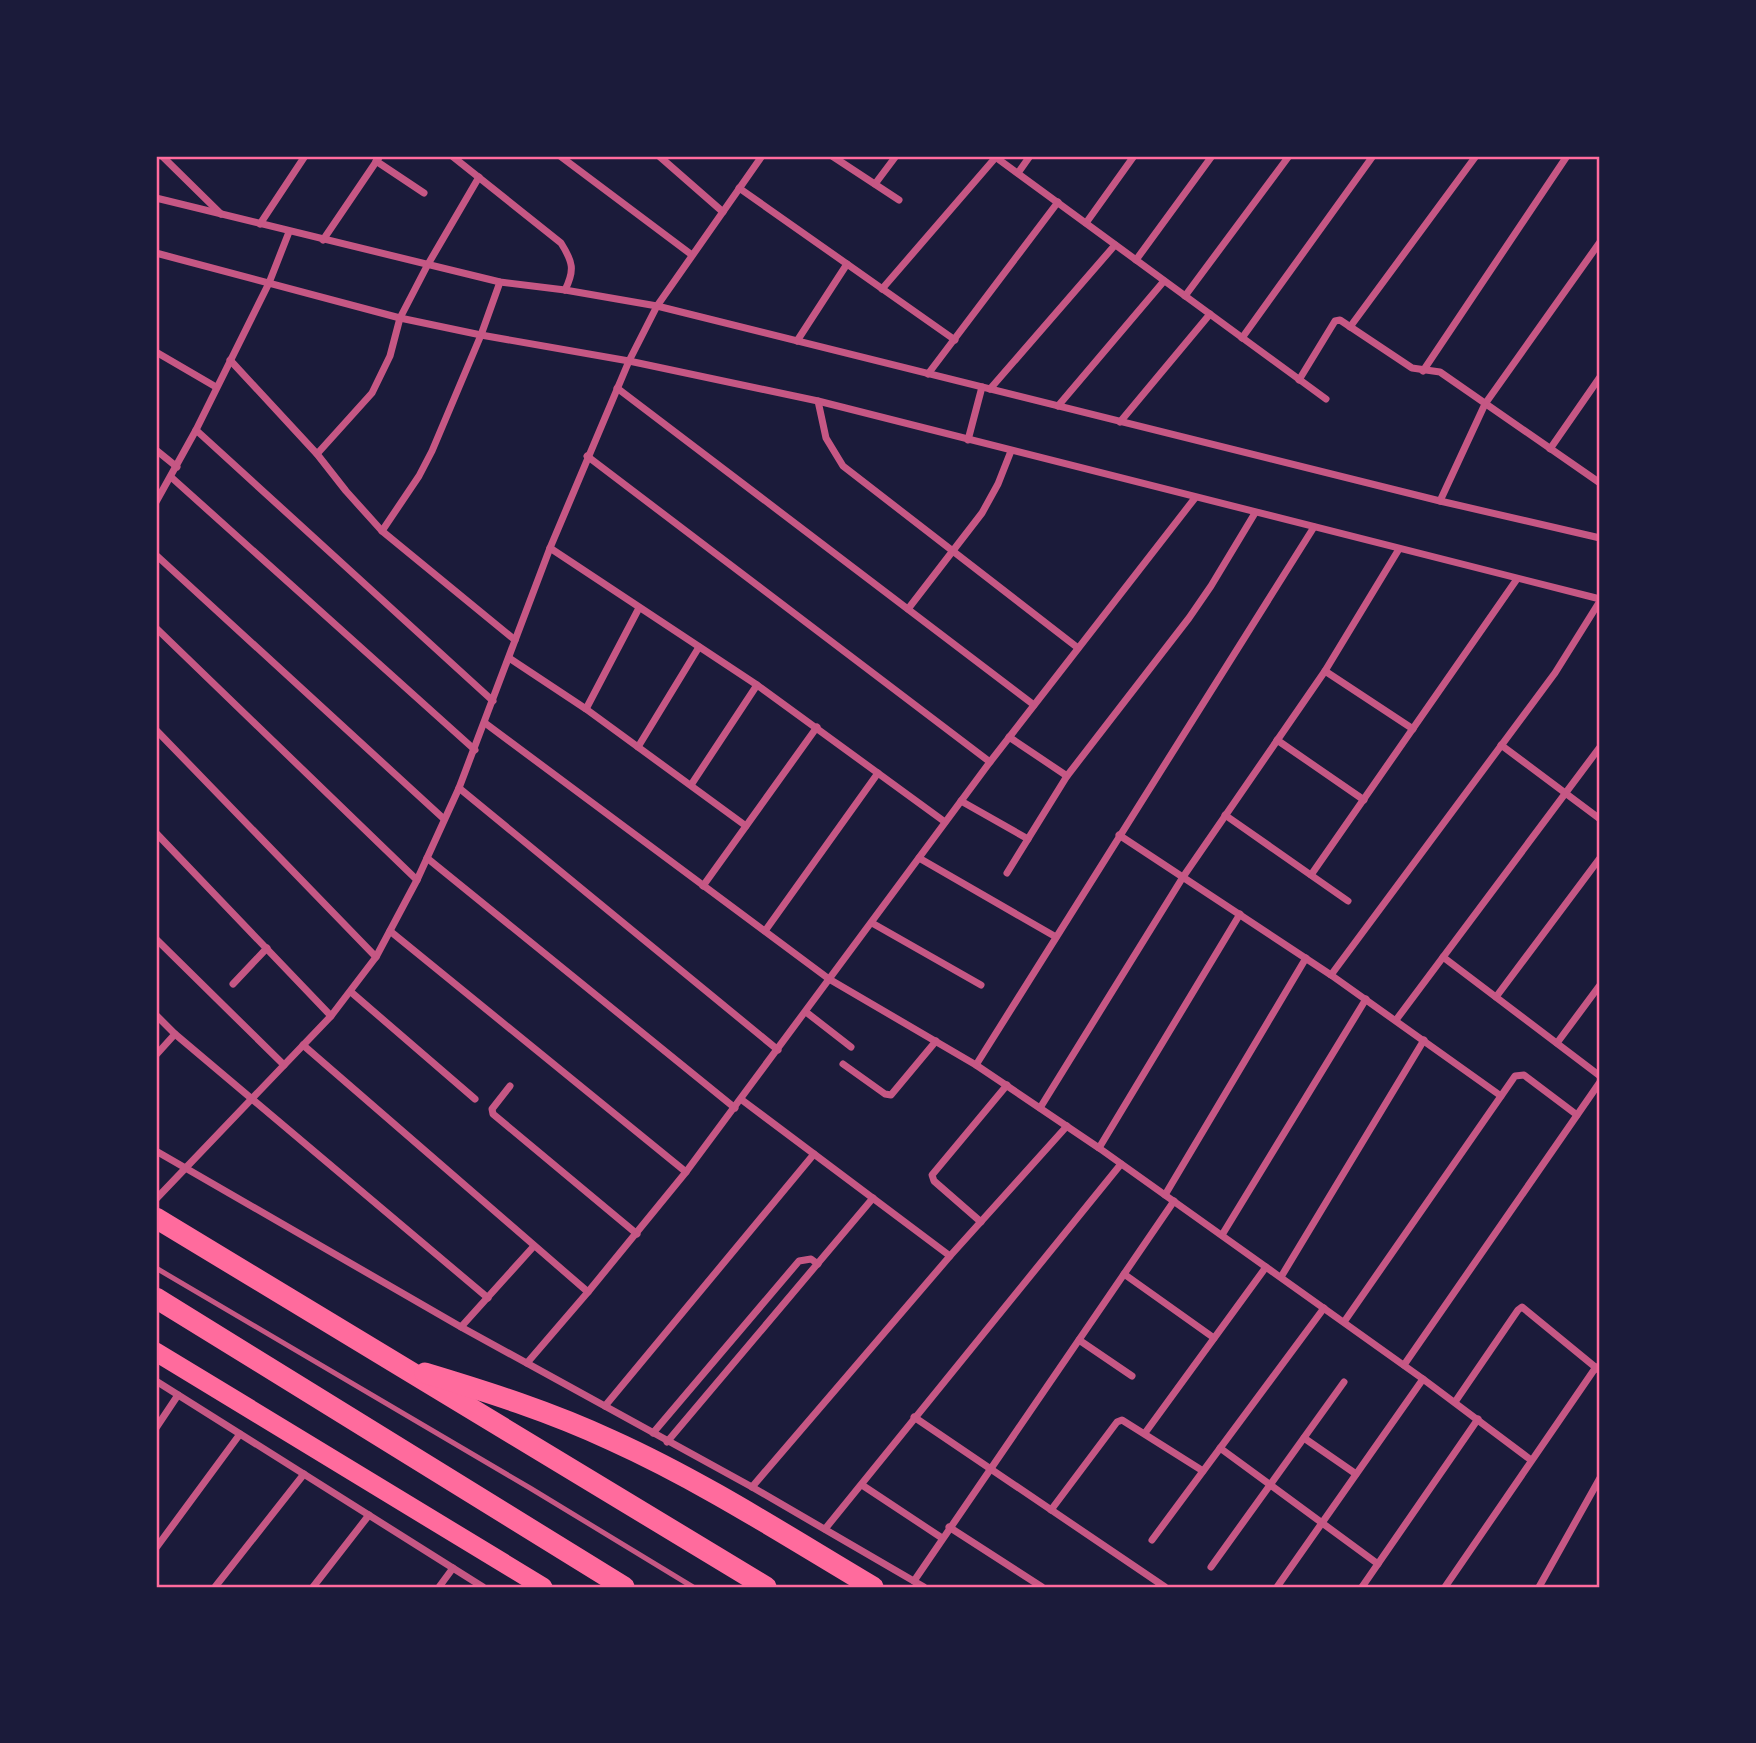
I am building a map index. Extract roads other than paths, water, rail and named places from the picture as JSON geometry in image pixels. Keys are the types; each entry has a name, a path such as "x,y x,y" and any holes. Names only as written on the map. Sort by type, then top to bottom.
{"highway":[{"path":"156,1219 766,1587"},
{"path":"156,1298 624,1587"},
{"path":"156,1352 543,1587"},
{"path":"396,1365 527,1405 612,1440 693,1481 873,1587"}],"street":[{"path":"162,156 221,214"},
{"path":"260,224 305,156"},
{"path":"452,156 561,243 570,256 573,271 565,290"},
{"path":"561,156 692,255"},
{"path":"659,156 723,212"},
{"path":"156,1199 331,1016 376,957 428,858 459,788 550,548 629,361 657,306 762,156"},
{"path":"832,156 899,200"},
{"path":"875,184 896,156"},
{"path":"1018,173 1030,156"},
{"path":"1086,223 1134,156"},
{"path":"1136,260 1212,156"},
{"path":"1185,296 1289,156"},
{"path":"1242,338 1373,156"},
{"path":"1350,327 1476,156"},
{"path":"1423,370 1567,156"},
{"path":"882,289 995,157 1326,399"},
{"path":"323,240 378,158 424,193"},
{"path":"317,454 372,393 390,356 400,318 427,265 479,177"},
{"path":"739,188 955,340"},
{"path":"156,198 500,282 657,306 1440,501 1600,538"},
{"path":"928,374 1058,202"},
{"path":"156,502 177,467 269,283 289,232"},
{"path":"1440,501 1485,404 1600,242"},
{"path":"968,440 986,388 1115,245"},
{"path":"156,253 400,318 629,361 818,401 1600,600 1560,665 1331,975"},
{"path":"797,341 847,264"},
{"path":"1058,406 1164,281"},
{"path":"382,531 419,476 432,451 481,335 500,282"},
{"path":"1120,422 1210,314"},
{"path":"1299,380 1335,321 1340,320 1412,368 1440,372 1600,483"},
{"path":"156,352 216,387"},
{"path":"230,360 317,454 382,531 516,640"},
{"path":"1550,449 1600,377"},
{"path":"617,387 1034,705"},
{"path":"818,401 826,438 843,466 1078,648"},
{"path":"196,430 493,701"},
{"path":"156,450 177,467"},
{"path":"908,609 990,499 1011,451"},
{"path":"587,456 990,762"},
{"path":"171,477 475,750"},
{"path":"527,1363 637,1234 742,1100 990,762 1195,498"},
{"path":"1007,873 1067,776 1189,618 1255,513"},
{"path":"976,1065 1314,527"},
{"path":"550,548 757,685 945,822"},
{"path":"1041,1108 1183,877 1325,671 1399,549"},
{"path":"156,555 444,819"},
{"path":"1311,875 1517,579"},
{"path":"586,709 639,608"},
{"path":"156,628 417,880"},
{"path":"638,747 699,647"},
{"path":"509,658 586,709 746,826"},
{"path":"1325,671 1413,729"},
{"path":"691,785 757,685"},
{"path":"485,723 829,979 976,1065 1041,1108 1423,1378 1531,1461"},
{"path":"704,886 817,727"},
{"path":"156,730 376,957"},
{"path":"1009,737 1067,776"},
{"path":"1277,740 1364,800"},
{"path":"1501,745 1600,819"},
{"path":"1396,1020 1600,747"},
{"path":"765,931 878,773"},
{"path":"459,788 778,1050"},
{"path":"961,801 1028,839"},
{"path":"1225,815 1348,901"},
{"path":"156,833 331,1016"},
{"path":"1119,835 1331,975 1501,1096"},
{"path":"428,858 735,1108"},
{"path":"919,858 1056,937"},
{"path":"1496,997 1600,858"},
{"path":"1099,1148 1240,914"},
{"path":"872,923 981,985"},
{"path":"390,931 686,1172"},
{"path":"156,939 284,1065"},
{"path":"233,984 267,948"},
{"path":"1443,957 1600,1076"},
{"path":"1164,1195 1306,958"},
{"path":"1557,1043 1600,985"},
{"path":"351,992 475,1099"},
{"path":"1222,1235 1366,999"},
{"path":"806,1012 851,1046"},
{"path":"156,1015 175,1034 488,1298"},
{"path":"156,1055 175,1034"},
{"path":"1281,1277 1424,1040"},
{"path":"843,1064 885,1094 891,1095 936,1041"},
{"path":"303,1045 588,1292"},
{"path":"1343,1322 1515,1076 1521,1075 1577,1115"},
{"path":"1404,1365 1600,1082"},
{"path":"981,1222 934,1181 932,1175 1007,1086"},
{"path":"510,1087 492,1110 493,1114 637,1234"},
{"path":"742,1100 950,1256"},
{"path":"752,1487 950,1256 1067,1126"},
{"path":"156,1151 461,1327 752,1487 924,1587"},
{"path":"605,1406 814,1154"},
{"path":"825,1529 1121,1164"},
{"path":"667,1442 873,1198"},
{"path":"914,1581 1174,1201"},
{"path":"461,1327 534,1246"},
{"path":"653,1433 799,1261 811,1259 818,1264"},
{"path":"1145,1433 1266,1266"},
{"path":"1124,1274 1214,1338"},
{"path":"1445,1587 1598,1369 1522,1307 1455,1402"},
{"path":"1152,1540 1324,1308"},
{"path":"1079,1340 1132,1376"},
{"path":"1277,1587 1423,1378"},
{"path":"156,1381 483,1587"},
{"path":"1210,1567 1345,1382"},
{"path":"156,1428 178,1395"},
{"path":"914,1417 1165,1587"},
{"path":"1362,1587 1478,1419"},
{"path":"1051,1510 1118,1421 1125,1420 1203,1471"},
{"path":"156,1548 240,1434"},
{"path":"1304,1438 1356,1474"},
{"path":"1220,1448 1378,1564"},
{"path":"215,1587 304,1474"},
{"path":"1539,1587 1600,1478"},
{"path":"862,1485 942,1538"},
{"path":"313,1587 369,1515"},
{"path":"949,1527 1042,1587"},
{"path":"439,1587 453,1568"}],"lane":[{"path":"156,1268 693,1587"}]}
